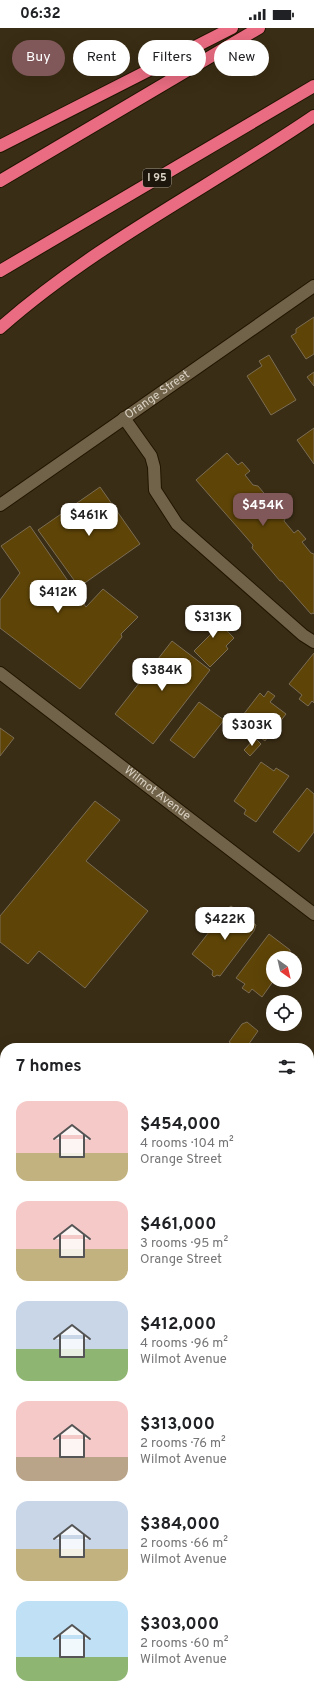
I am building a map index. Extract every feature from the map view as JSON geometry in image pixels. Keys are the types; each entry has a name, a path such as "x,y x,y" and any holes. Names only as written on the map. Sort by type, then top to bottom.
{"highway":[{"path":"0,146 232,28"},
{"path":"0,181 260,28"},
{"name":"I 95","path":"0,271 314,86"},
{"path":"0,328 39,296 99,253 155,216 273,144 314,116"}],"street":[{"name":"Orange Street","path":"0,505 314,286"},
{"path":"124,418 151,456 154,468 155,490 177,524 303,635 314,642"},
{"name":"Wilmot Avenue","path":"0,673 314,914"}],"building":[{"path":"314,317 314,354 306,359 291,336 296,333 296,329"},
{"path":"269,355 296,400 271,415 247,376 262,366 259,361"},
{"path":"314,372 314,386 307,377"},
{"path":"314,428 314,464 297,440"},
{"path":"227,453 238,465 242,462 250,471 245,475 253,485 258,486 268,498 272,494 280,503 275,507 285,519 284,521 294,533 298,530 306,539 302,542 311,553 314,554 314,614 311,614 282,581 280,581 252,548 253,545 196,480"},
{"path":"100,487 140,544 79,587 38,530"},
{"path":"30,526 86,607 103,589 138,617 121,634 122,637 80,689 0,628 0,600 20,573 1,546"},
{"path":"202,605 234,638 226,646 228,649 210,667 194,651 214,631 195,611"},
{"path":"172,641 210,670 153,744 115,714"},
{"path":"314,653 314,703 312,701 308,706 299,699 302,695 289,684"},
{"path":"268,691 275,696 270,702 286,714 265,741 243,724 240,728 236,724 260,693 264,697"},
{"path":"199,702 224,720 194,758 170,740"},
{"path":"0,728 14,738 0,756"},
{"path":"255,738 261,744 250,756 244,750"},
{"path":"261,762 274,771 276,768 289,776 256,822 244,814 246,810 234,801"},
{"path":"307,788 314,794 314,832 299,852 273,832"},
{"path":"95,801 120,820 86,861 148,911 85,988 39,951 28,964 0,942 0,916"},
{"path":"231,906 256,925 254,931 220,976 217,975 214,977 212,975 213,971 192,954 227,909"},
{"path":"269,934 290,950 266,951 266,987 269,987 262,997 252,989 249,993 242,988 245,984 236,978"},
{"path":"247,1022 258,1031 250,1043 230,1043 229,1042 242,1024"}]}
